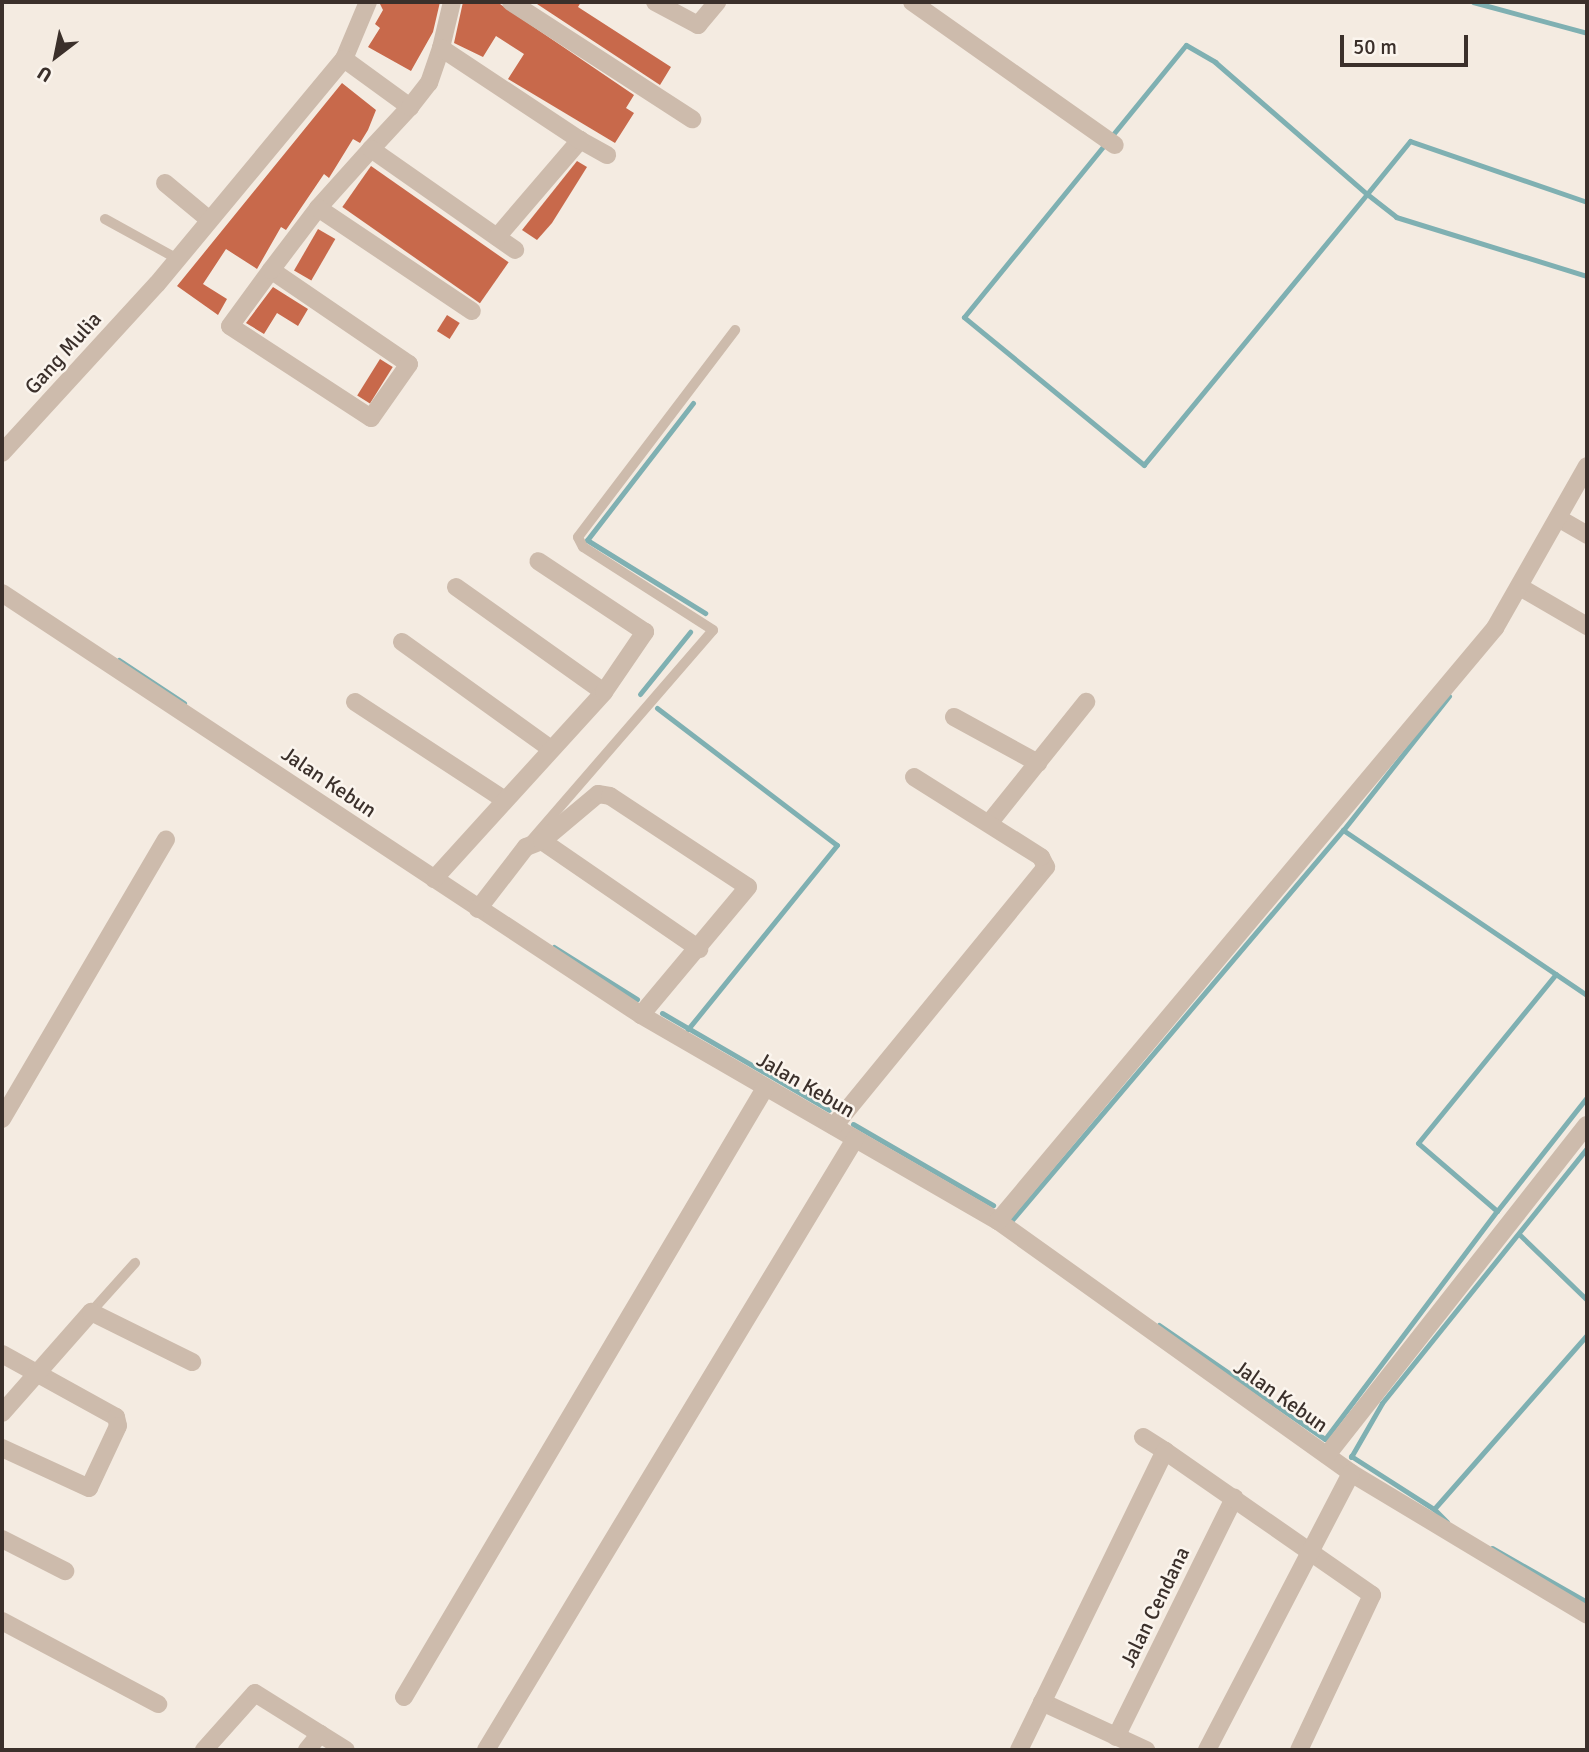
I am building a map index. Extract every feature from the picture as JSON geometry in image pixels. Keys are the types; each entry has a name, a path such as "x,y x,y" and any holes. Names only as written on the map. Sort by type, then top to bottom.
{"street":[{"name":"Gang Mulia","path":"2,453 157,284 207,218 344,59 368,2"},
{"path":"271,270 409,363 371,418 230,326 271,270 318,208 429,83 452,2"},
{"path":"511,2 692,119"},
{"path":"655,2 698,25 717,2"},
{"path":"912,2 1115,145"},
{"path":"441,48 607,155"},
{"path":"344,59 410,107"},
{"path":"497,237 580,140"},
{"path":"371,149 515,250"},
{"path":"165,183 207,218"},
{"path":"318,208 472,311"},
{"path":"998,1221 1495,628 1587,467"},
{"path":"1559,518 1587,535"},
{"path":"434,879 604,692 643,628 538,561"},
{"path":"456,587 604,692"},
{"path":"1520,587 1587,626"},
{"name":"Jalan Kebun","path":"2,593 641,1015 998,1221 1351,1473 1587,1615"},
{"path":"402,642 551,749"},
{"path":"355,702 505,800"},
{"path":"990,822 1086,702"},
{"path":"954,718 1038,764"},
{"path":"834,1126 1045,873 1041,857 990,822 914,777"},
{"path":"478,909 534,844 604,794 748,887 699,949 641,1015"},
{"path":"2,1119 166,840"},
{"path":"534,844 699,949"},
{"path":"404,1697 765,1088"},
{"path":"1326,1455 1587,1125"},
{"path":"486,1750 855,1139"},
{"path":"2,1413 91,1312 192,1362"},
{"path":"2,1354 116,1417 113,1438 89,1488 2,1448"},
{"path":"1143,1437 1310,1549 1372,1595 1299,1750"},
{"path":"1019,1750 1166,1451"},
{"path":"1207,1750 1351,1473"},
{"name":"Jalan Cendana","path":"1116,1737 1234,1498"},
{"path":"2,1539 65,1571"},
{"path":"2,1621 158,1704"},
{"path":"204,1750 255,1693 346,1750"},
{"path":"1042,1702 1146,1750"},
{"path":"307,1750 320,1734"}],"lane":[{"path":"105,219 176,258"},
{"path":"534,844 570,789 713,630 583,547 578,537 736,330"},
{"path":"91,1312 135,1263"}],"building":[{"path":"379,2 440,2 433,32 411,71 368,47 380,28 375,24 383,10"},
{"path":"463,2 497,2 634,95 626,108 634,113 615,143 508,79 524,54 496,36 483,57 454,43"},
{"path":"534,2 581,2 578,7 671,67 660,85"},
{"path":"342,83 376,110 368,130 360,143 353,139 329,178 324,174 286,230 281,227 257,269 226,249 203,284 227,299 218,315 177,286"},
{"path":"577,161 587,167 552,223 537,240 522,230"},
{"path":"371,166 509,262 480,303 342,207"},
{"path":"318,229 335,239 311,281 294,271"},
{"path":"273,287 308,309 298,326 277,313 264,334 246,323"},
{"path":"447,315 460,323 450,339 437,331"},
{"path":"380,359 393,367 370,403 357,395"}],"waterway":[{"path":"1473,2 1587,33"},
{"path":"1587,202 1410,141 1367,194 1144,465 964,317 1186,45 1215,62 1367,194 1396,217 1587,276"},
{"path":"693,403 587,540 705,613"},
{"path":"640,694 690,632"},
{"path":"119,660 184,703"},
{"path":"1449,696 1343,830 1587,995"},
{"path":"657,708 837,845 688,1029"},
{"path":"1012,1220 1343,830"},
{"path":"554,947 637,999"},
{"path":"1159,1325 1325,1439 1497,1211 1418,1143 1556,974"},
{"path":"662,1013 829,1110"},
{"path":"1497,1211 1587,1097"},
{"path":"853,1124 993,1205"},
{"path":"1351,1457 1382,1403 1587,1148"},
{"path":"1521,1236 1587,1300"},
{"path":"1447,1522 1434,1509 1587,1335"},
{"path":"1351,1456 1434,1509"},
{"path":"1492,1548 1587,1602"}]}
